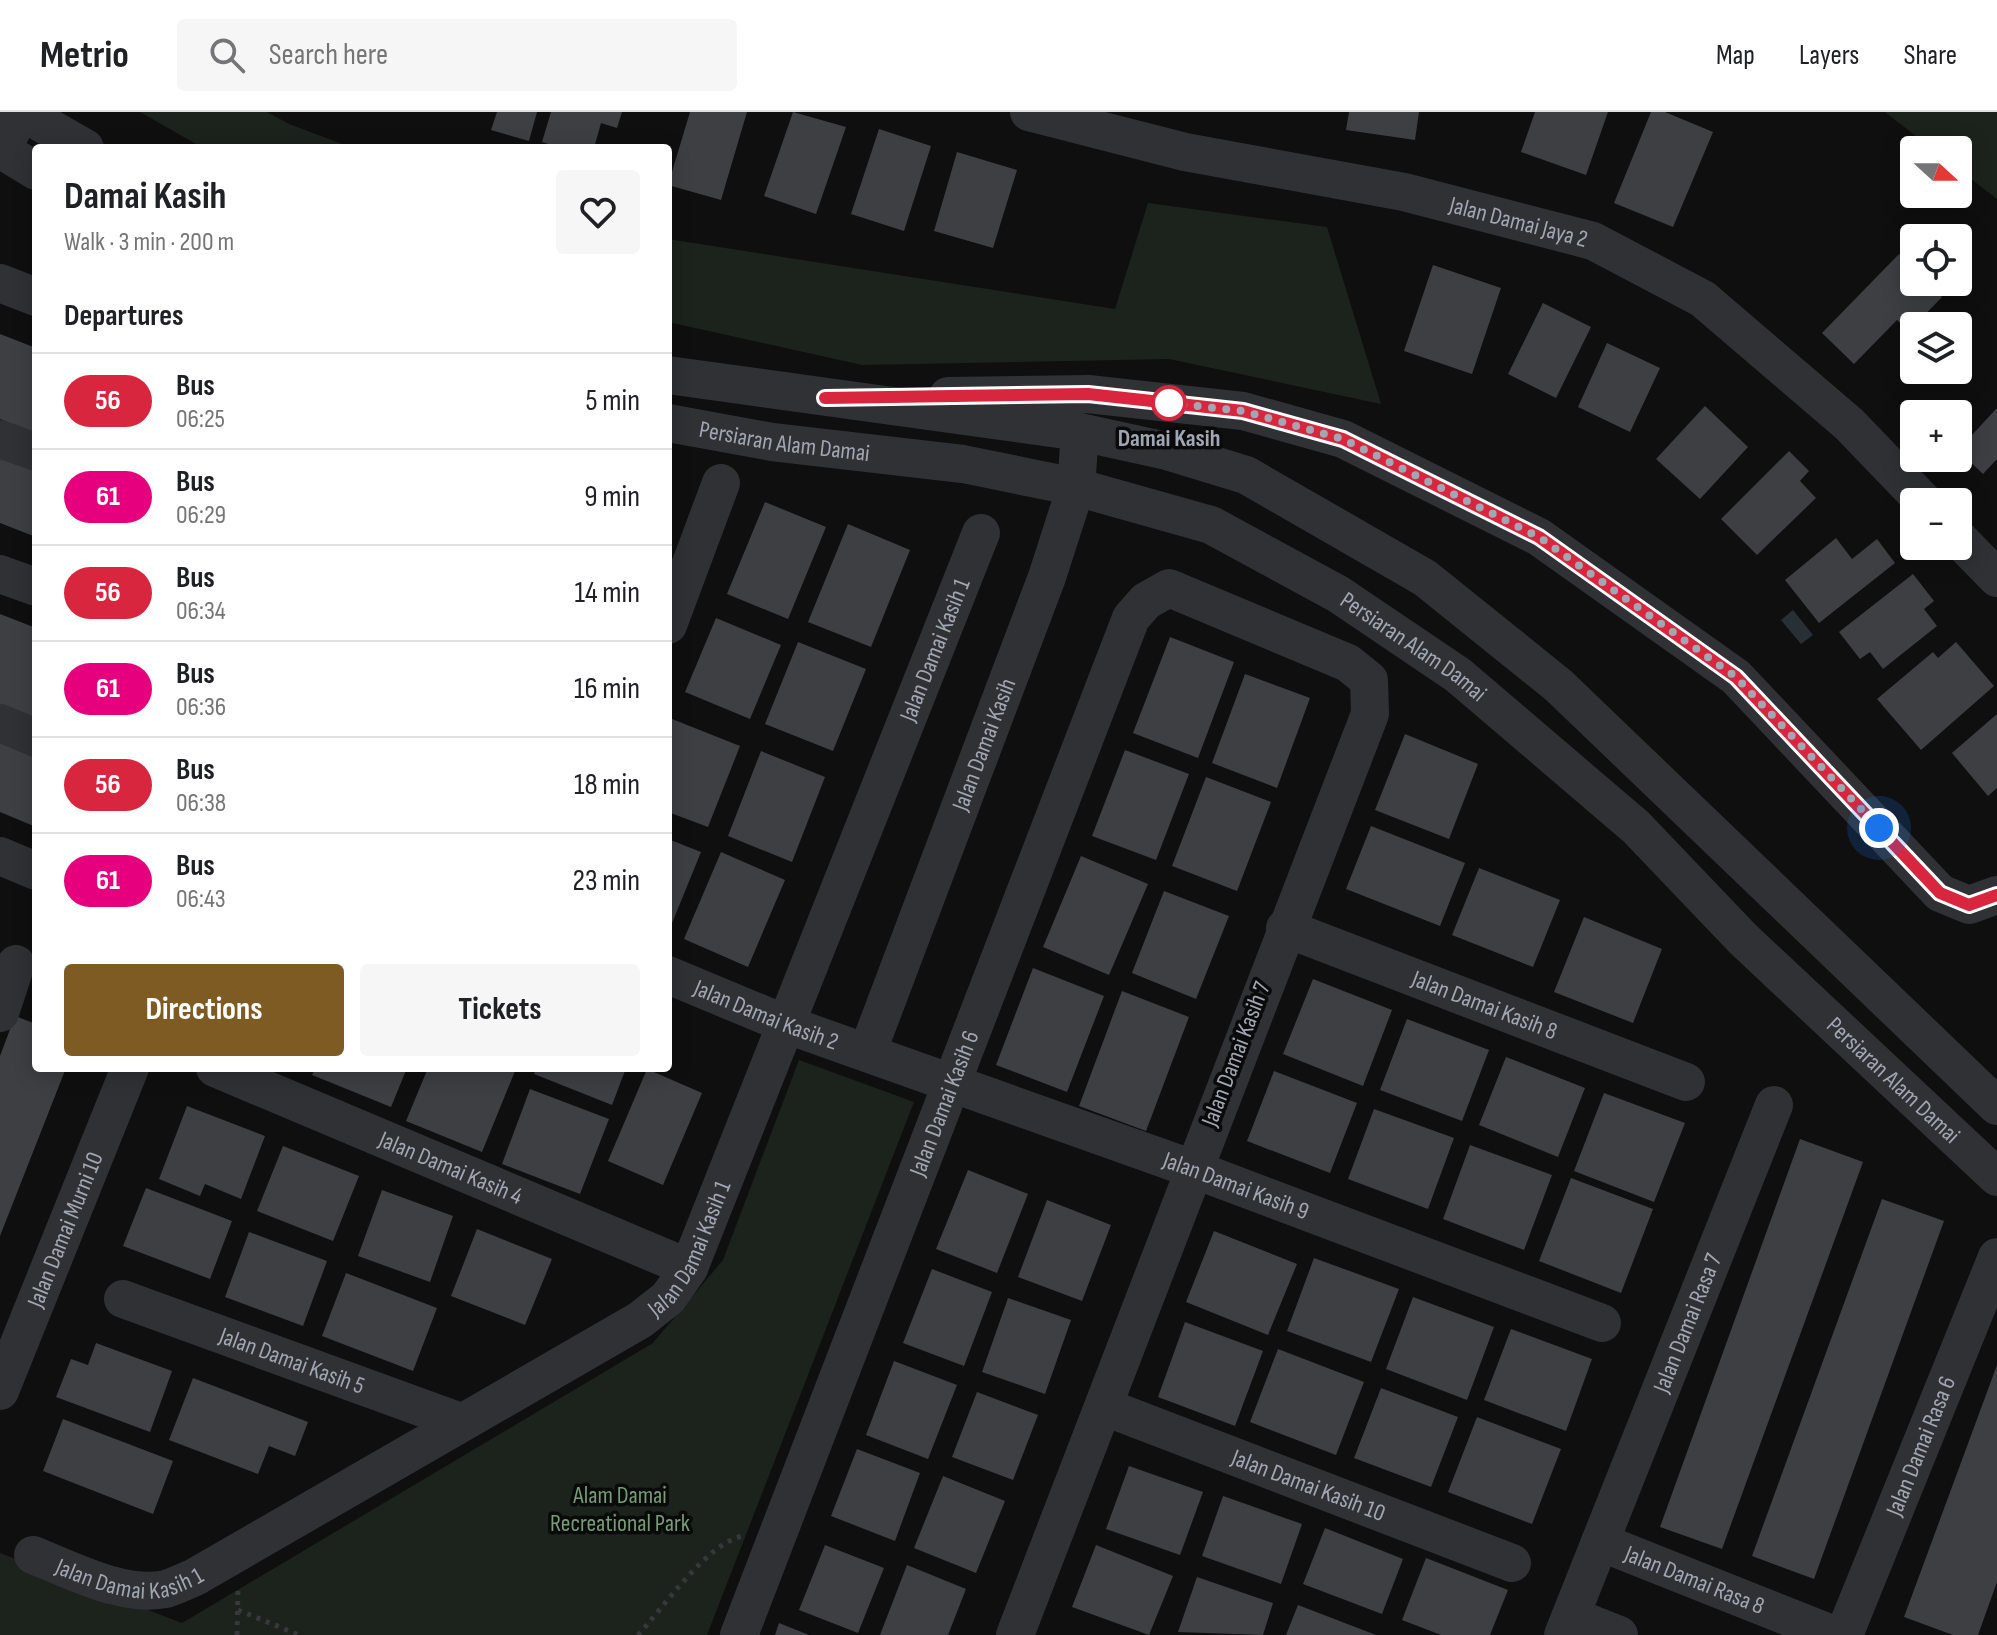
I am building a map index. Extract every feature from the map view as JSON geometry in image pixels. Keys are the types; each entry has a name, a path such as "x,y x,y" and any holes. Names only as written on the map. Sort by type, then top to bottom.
{"street":[{"path":"32,169 0,150 22,112 78,144"},
{"name":"Jalan Damai Jaya 2","path":"1029,112 1185,152 1404,192 1593,241 1703,299 1849,424 1911,488"},
{"path":"0,283 32,295"},
{"name":"Persiaran Alam Damai","path":"672,376 1080,432 1167,451 1246,475 1425,578 1558,685 1997,1106"},
{"path":"825,398 1088,394 1243,411 1343,439 1539,537 1736,677 1940,893 1969,905 1997,895"},
{"name":"Persiaran Alam Damai","path":"672,424 772,442 963,464 1076,487 1211,525 1338,594 1458,675 1636,827 1743,939 1997,1177"},
{"name":"Jalan Damai Kasih","path":"867,1053 1047,577 1076,487 1080,432"},
{"path":"0,439 32,451"},
{"path":"672,614 721,483"},
{"name":"Jalan Damai Kasih 1","path":"33,1555 101,1581 164,1589 195,1577 640,1320 668,1298 689,1268 981,533"},
{"path":"1972,552 1997,578"},
{"path":"0,574 32,586"},
{"name":"Jalan Damai Kasih 7","path":"1015,1635 1370,714 1369,680 1348,663 1169,588"},
{"name":"Jalan Damai Kasih 6","path":"739,1635 1131,618 1146,601 1169,588"},
{"path":"0,723 32,736"},
{"path":"0,856 32,869"},
{"name":"Jalan Damai Kasih 8","path":"1285,928 1686,1082"},
{"path":"0,1013 17,965"},
{"name":"Jalan Damai Kasih 2","path":"672,977 788,1025 867,1053"},
{"name":"Jalan Damai Kasih 9","path":"867,1053 1193,1169 1602,1323"},
{"name":"Jalan Damai Murni 10","path":"0,1391 128,1072"},
{"name":"Jalan Damai Kasih 4","path":"224,1072 689,1268"},
{"name":"Jalan Damai Rasa 7","path":"1567,1626 1774,1105"},
{"name":"Jalan Damai Rasa 6","path":"1844,1635 1997,1257"},
{"name":"Jalan Damai Kasih 5","path":"123,1299 461,1422"},
{"name":"Jalan Damai Kasih 10","path":"1105,1407 1512,1563"},
{"name":"Jalan Damai Rasa 8","path":"1600,1542 1834,1635"},
{"path":"1567,1626 1619,1635"}],"path":[{"path":"638,1635 708,1556 731,1538 778,1533"},
{"path":"236,1554 237,1635"},
{"path":"238,1610 299,1635"}],"green space":[{"path":"140,112 267,112 289,124 342,144 196,144"},
{"path":"1885,112 1997,112 1997,199 1972,180 1972,136 1916,136"},
{"path":"1148,203 1327,227 1381,404 1169,359 862,365 672,323 672,240 1115,309"},
{"name":"Alam Damai Recreational Park","path":"799,1060 914,1102 707,1635 0,1635 0,1553 182,1623 653,1343 723,1260"}],"shaded area":[{"path":"1793,610 1813,635 1801,644 1781,620"}],"building":[{"path":"497,112 537,112 529,141 491,130"},
{"path":"551,112 622,112 617,128 601,123 595,144 542,142"},
{"path":"690,112 747,112 721,200 672,186 672,172"},
{"path":"793,112 846,127 816,214 764,196"},
{"path":"1349,112 1419,112 1415,140 1346,130"},
{"path":"1535,112 1608,112 1586,175 1521,152"},
{"path":"1651,112 1665,112 1713,132 1673,227 1614,203"},
{"path":"879,129 931,146 904,231 851,214"},
{"path":"957,152 1017,170 993,248 934,231"},
{"path":"1899,254 1900,296 1942,297 1927,312 1900,312 1900,323 1897,320 1854,364 1822,333"},
{"path":"1433,265 1501,288 1472,374 1404,351"},
{"path":"1543,303 1591,327 1556,398 1508,374"},
{"path":"0,334 32,346 32,432 0,419"},
{"path":"1607,343 1660,368 1630,432 1578,407"},
{"path":"1705,406 1748,447 1700,499 1656,459"},
{"path":"1997,408 1997,459 1983,474 1972,463 1972,435"},
{"path":"0,444 32,456 32,535 0,523"},
{"path":"1789,451 1809,471 1800,481 1816,498 1757,555 1721,519"},
{"path":"765,502 826,527 788,619 727,594"},
{"path":"848,524 910,550 871,647 808,622"},
{"path":"1836,538 1852,559 1877,539 1895,563 1819,623 1785,580"},
{"path":"1913,574 1934,601 1924,609 1937,626 1883,669 1870,652 1860,659 1839,632"},
{"path":"0,614 32,626 32,718 0,706"},
{"path":"716,618 781,645 750,719 685,692"},
{"path":"1170,637 1234,662 1198,758 1133,733"},
{"path":"798,642 866,669 833,751 765,724"},
{"path":"1956,642 1994,686 1921,750 1877,699 1933,652 1938,658"},
{"path":"1245,674 1310,698 1277,788 1212,763"},
{"path":"1997,714 1997,788 1988,796 1952,753"},
{"path":"672,719 740,746 708,827 672,814"},
{"path":"0,734 32,747 32,825 0,812"},
{"path":"1405,734 1478,764 1449,839 1375,810"},
{"path":"1125,750 1189,774 1156,860 1092,836"},
{"path":"761,751 825,777 792,862 728,836"},
{"path":"1206,777 1271,802 1237,891 1172,866"},
{"path":"1371,826 1465,863 1440,926 1346,889"},
{"path":"672,841 701,852 672,923"},
{"path":"721,852 785,880 748,967 684,939"},
{"path":"1081,856 1148,884 1109,975 1043,947"},
{"path":"1479,868 1560,900 1533,967 1452,935"},
{"path":"1164,891 1229,916 1196,999 1132,973"},
{"path":"1584,917 1662,949 1633,1023 1554,992"},
{"path":"1033,968 1104,996 1067,1092 996,1065"},
{"path":"1313,979 1392,1010 1363,1086 1283,1054"},
{"path":"1122,991 1189,1017 1146,1131 1079,1106"},
{"path":"15,1016 32,1022 32,1072 64,1072 0,1236 0,1056"},
{"path":"1407,1019 1489,1050 1462,1121 1380,1090"},
{"path":"1506,1057 1585,1088 1558,1157 1479,1125"},
{"path":"1274,1071 1357,1103 1330,1173 1247,1141"},
{"path":"313,1072 405,1072 391,1107 312,1075"},
{"path":"426,1072 515,1072 482,1152 406,1121"},
{"path":"535,1072 624,1072 612,1105"},
{"path":"646,1072 654,1072 702,1093 663,1185 608,1161"},
{"path":"530,1089 609,1119 580,1194 502,1164"},
{"path":"1604,1093 1685,1123 1654,1202 1574,1171"},
{"path":"187,1106 265,1136 241,1199 205,1184 200,1196 159,1179"},
{"path":"1374,1109 1454,1138 1428,1209 1348,1179"},
{"path":"1800,1139 1863,1162 1722,1549 1660,1527"},
{"path":"1470,1145 1552,1175 1524,1250 1443,1219"},
{"path":"283,1146 359,1176 333,1241 257,1211"},
{"path":"968,1170 1028,1194 997,1273 936,1249"},
{"path":"1571,1178 1653,1209 1621,1293 1539,1261"},
{"path":"146,1188 232,1221 210,1279 123,1246"},
{"path":"382,1190 453,1216 430,1282 358,1256"},
{"path":"1882,1199 1944,1221 1814,1579 1752,1556"},
{"path":"1047,1200 1111,1225 1082,1301 1018,1277"},
{"path":"477,1229 552,1259 525,1325 451,1296"},
{"path":"1214,1231 1297,1264 1268,1335 1186,1302"},
{"path":"249,1232 327,1261 303,1326 225,1297"},
{"path":"1314,1258 1399,1289 1371,1362 1287,1331"},
{"path":"932,1269 992,1292 964,1366 903,1343"},
{"path":"346,1273 437,1308 413,1371 322,1336"},
{"path":"1413,1297 1494,1327 1467,1400 1386,1369"},
{"path":"1008,1298 1071,1320 1045,1394 982,1372"},
{"path":"1185,1322 1263,1351 1235,1426 1158,1397"},
{"path":"1511,1329 1592,1359 1566,1431 1484,1400"},
{"path":"96,1343 172,1371 150,1432 56,1397 71,1359 88,1365"},
{"path":"1278,1349 1364,1382 1336,1455 1250,1422"},
{"path":"894,1361 957,1385 928,1459 866,1435"},
{"path":"1997,1365 1997,1582 1978,1635 1953,1635 1904,1617"},
{"path":"193,1378 308,1422 295,1456 269,1446 258,1474 169,1440"},
{"path":"1381,1388 1458,1417 1431,1487 1354,1458"},
{"path":"977,1392 1038,1415 1013,1480 952,1457"},
{"path":"1477,1417 1561,1449 1532,1524 1448,1492"},
{"path":"63,1419 173,1461 153,1514 43,1471"},
{"path":"857,1449 920,1473 895,1541 831,1516"},
{"path":"1129,1466 1203,1492 1180,1555 1106,1529"},
{"path":"943,1476 1005,1501 976,1573 914,1548"},
{"path":"1223,1496 1302,1524 1281,1584 1202,1556"},
{"path":"1325,1528 1403,1559 1382,1614 1303,1584"},
{"path":"825,1545 884,1568 858,1633 799,1610"},
{"path":"1096,1545 1173,1576 1149,1635 1072,1607"},
{"path":"1426,1558 1508,1590 1490,1635 1441,1635 1402,1620"},
{"path":"907,1565 966,1589 948,1635 880,1635"},
{"path":"1197,1577 1273,1603 1263,1635 1178,1632"},
{"path":"1298,1605 1376,1635 1286,1635"},
{"path":"779,1623 809,1635 775,1635"}],"bus line":[{"name":"56","path":"825,398 1088,394 1243,411 1343,439 1539,537 1736,677 1940,893 1969,905 1997,895"}],"place":[{"name":"Damai Kasih","path":"1169,403"}],"route":[{"path":"1169,403 1243,411 1343,439 1539,537 1736,677 1879,828"}]}
